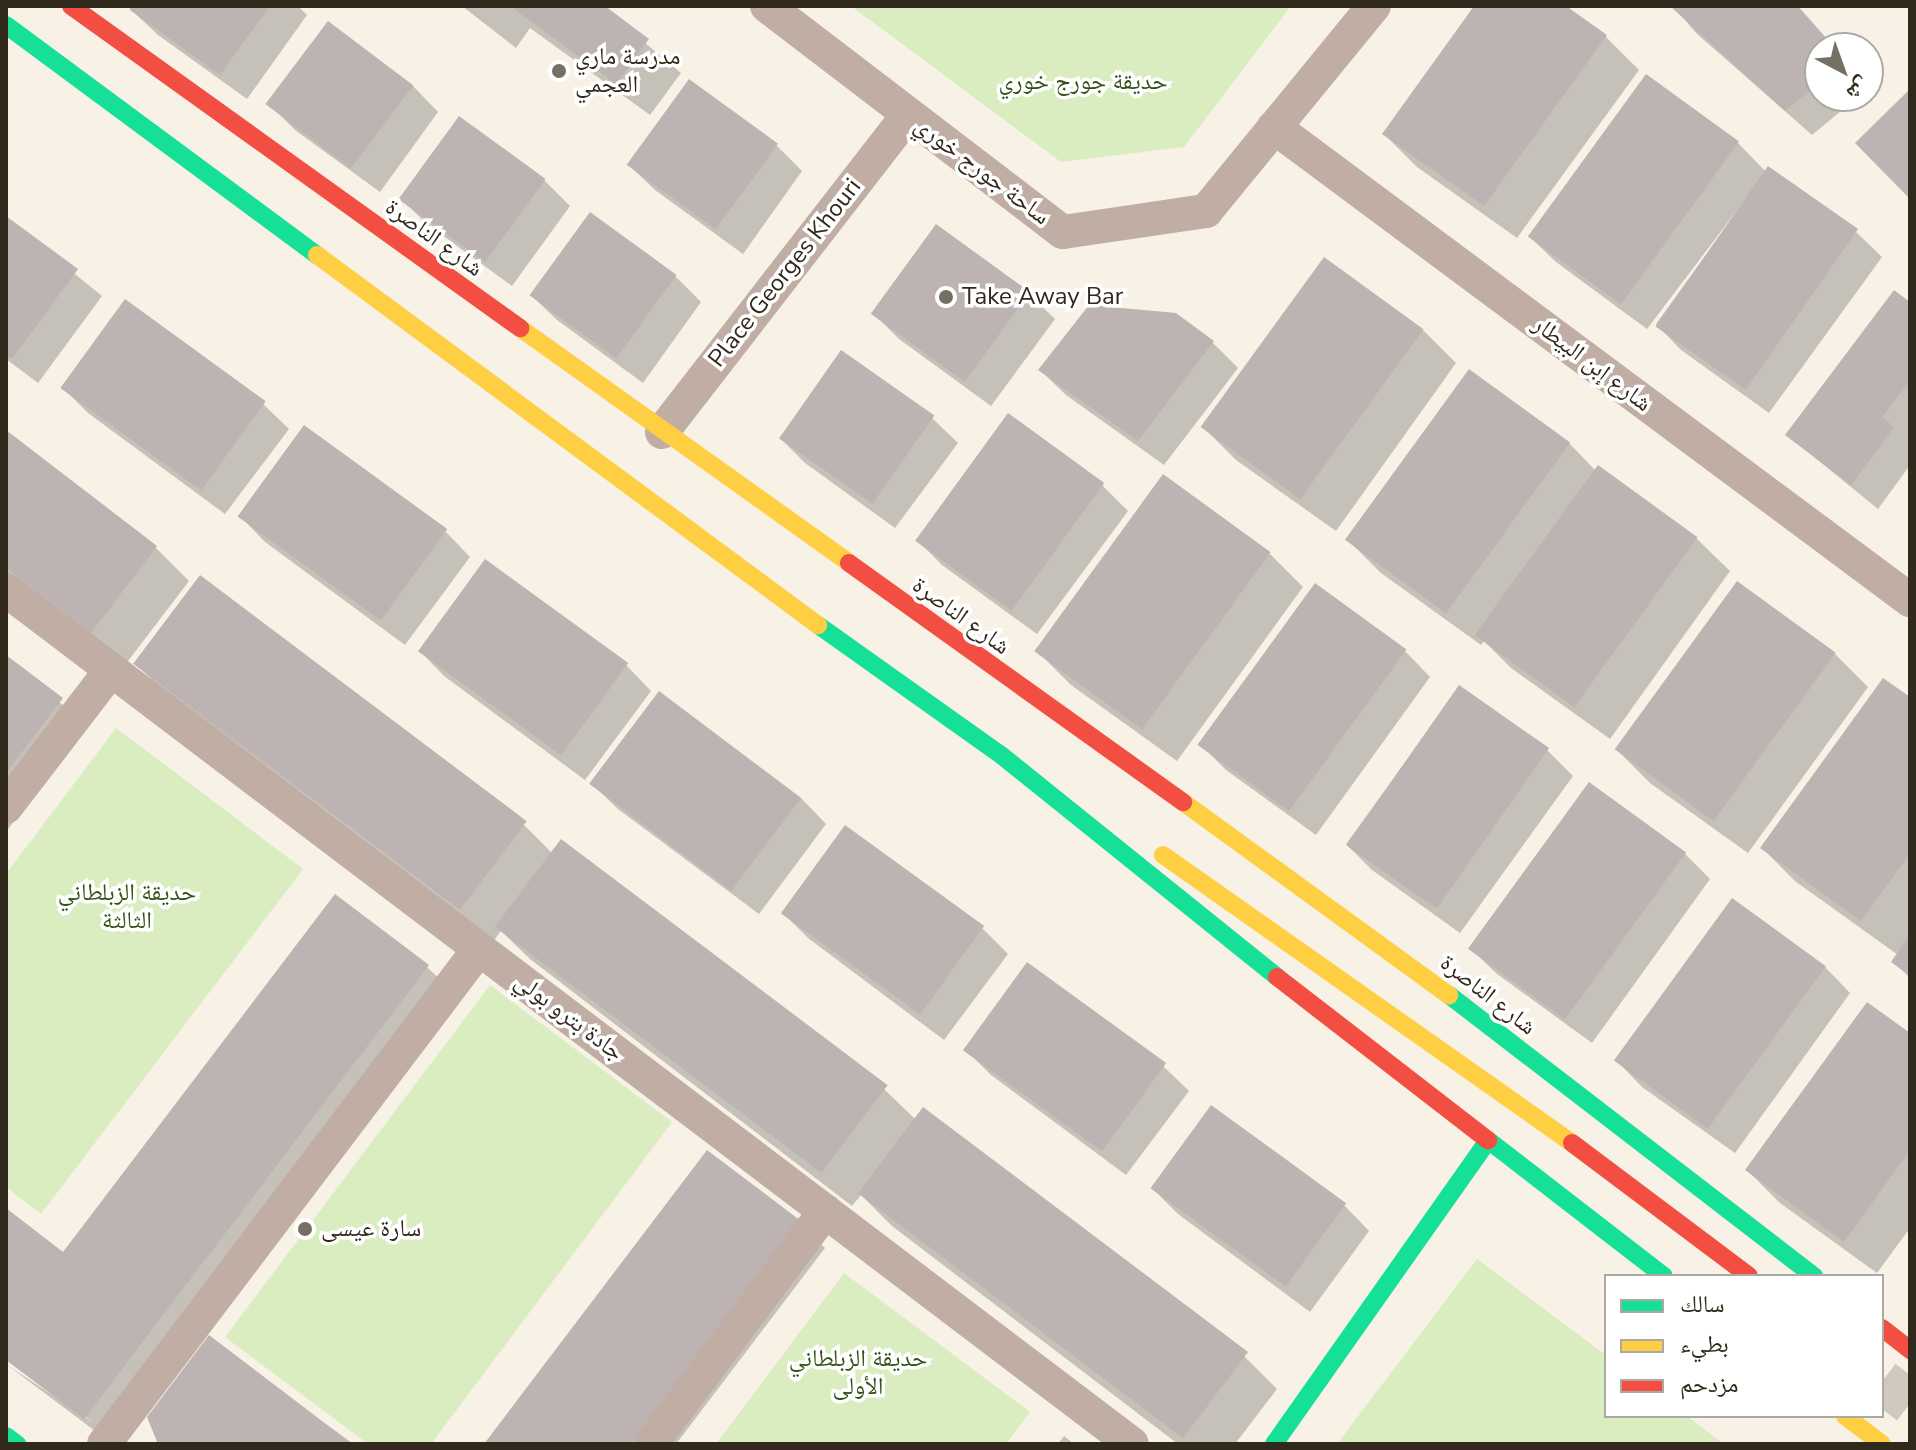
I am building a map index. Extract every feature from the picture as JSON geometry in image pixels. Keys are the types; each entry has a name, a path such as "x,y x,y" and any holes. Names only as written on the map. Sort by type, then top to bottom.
{"main road":[{"name":"شارع الناصرة","path":"71,6 662,432 1390,950 1811,1274"},
{"path":"6,25 892,680 1001,755 1138,839 1426,1037 1646,1195 1746,1274"},
{"path":"1001,755 1317,1009 1661,1274"},
{"path":"1274,1444 1486,1143"},
{"path":"1884,1330 1910,1350"},
{"path":"1848,1418 1882,1444"},
{"path":"6,1436 17,1444"}],"street":[{"name":"ساحة جورج خوري","path":"767,6 1063,232 1206,211 1374,6"},
{"name":"Place Georges Khouri","path":"662,432 908,115"},
{"name":"شارع إبن البيطار","path":"1274,127 1910,600"},
{"name":"جادة بترو بولي","path":"6,590 1132,1444"},
{"path":"6,807 111,670"},
{"path":"104,1444 479,949"},
{"path":"651,1444 825,1211"}],"green space":[{"name":"حديقة جورج خوري","path":"851,6 1291,6 1184,147 1061,162"},
{"name":"حديقة الزبلطاني الثالثة","path":"116,728 303,869 41,1214 6,1187 6,874"},
{"path":"490,985 672,1122 431,1444 368,1444 225,1337"},
{"path":"1477,1259 1604,1354 1604,1418 1690,1418 1724,1444 1337,1444"},
{"name":"حديقة الزبلطاني الأولى","path":"844,1273 1030,1412 1006,1444 716,1444"}],"building":[{"path":"132,6 270,6 220,75 130,10"},
{"path":"510,6 605,6 649,39 616,84"},
{"path":"1474,6 1566,6 1607,35 1484,206 1382,134"},
{"path":"1670,6 1797,6 1821,32 1804,32 1804,95 1785,111"},
{"path":"328,21 413,85 351,168 265,104"},
{"path":"1646,74 1739,142 1621,304 1528,237"},
{"path":"689,79 778,144 716,229 627,165"},
{"path":"1910,89 1910,199 1855,143"},
{"path":"459,116 546,179 485,262 398,199"},
{"path":"1768,166 1858,229 1746,390 1656,327"},
{"path":"590,212 677,275 616,358 529,295"},
{"path":"6,216 78,269 12,359 6,355"},
{"path":"936,224 1030,292 965,382 871,314"},
{"path":"1324,257 1424,329 1300,499 1201,427"},
{"path":"1894,290 1910,302 1910,389 1906,386 1882,417 1894,427 1851,485 1785,435"},
{"path":"125,299 266,401 201,490 60,388"},
{"path":"1089,305 1176,313 1214,341 1138,441 1038,370"},
{"path":"841,350 934,415 872,504 779,438"},
{"path":"1469,369 1570,442 1446,613 1345,540"},
{"path":"1008,413 1104,483 1011,611 915,541"},
{"path":"304,425 447,529 381,620 238,516"},
{"path":"6,430 157,546 91,633 6,568"},
{"path":"1598,465 1698,537 1574,707 1475,635"},
{"path":"1163,474 1271,552 1142,729 1034,651"},
{"path":"485,559 628,663 561,755 418,651"},
{"path":"200,575 527,821 460,910 133,664"},
{"path":"1737,581 1836,653 1713,821 1615,749"},
{"path":"1315,583 1406,649 1289,811 1197,745"},
{"path":"6,655 63,698 6,773"},
{"path":"1883,678 1910,697 1910,853 1861,921 1760,848"},
{"path":"1459,685 1549,748 1437,909 1347,846"},
{"path":"659,691 801,798 731,891 589,784"},
{"path":"1589,782 1686,853 1565,1019 1468,949"},
{"path":"845,825 984,926 920,1014 781,913"},
{"path":"561,839 888,1085 821,1173 495,927"},
{"path":"335,894 429,965 84,1419 6,1360 6,1208 63,1252"},
{"path":"1732,898 1826,966 1708,1129 1614,1061"},
{"path":"1910,935 1910,976 1891,962"},
{"path":"1027,962 1166,1063 1102,1151 963,1050"},
{"path":"1867,1002 1910,1033 1910,1150 1844,1242 1745,1170"},
{"path":"1211,1105 1346,1203 1286,1286 1150,1188"},
{"path":"923,1107 1248,1352 1183,1438 858,1193"},
{"path":"707,1150 801,1221 631,1444 484,1444"},
{"path":"209,1335 353,1444 158,1444 147,1417"}],"tunnel":[{"path":"1884,1383 1910,1403"}],"traffic: fast":[{"path":"6,25 317,255"},
{"path":"818,625 1001,755 1277,977"},
{"path":"1449,995 1811,1274"},
{"path":"1488,1140 1661,1274"},
{"path":"1274,1444 1486,1143"},
{"path":"6,1436 17,1444"}],"traffic: slow":[{"path":"317,255 818,625"},
{"path":"520,328 849,563"},
{"path":"1183,802 1449,995"},
{"path":"1163,855 1572,1143"},
{"path":"1848,1418 1882,1444"}],"traffic: jam":[{"path":"71,6 520,328"},
{"path":"849,563 1183,802"},
{"path":"1277,977 1488,1140"},
{"path":"1572,1143 1746,1274"},
{"path":"1884,1330 1910,1350"}],"place":[{"name":"مدرسة ماري العجمي","path":"559,71"},
{"name":"Take Away Bar","path":"946,297"},
{"name":"سارة عيسى","path":"305,1229"}]}
